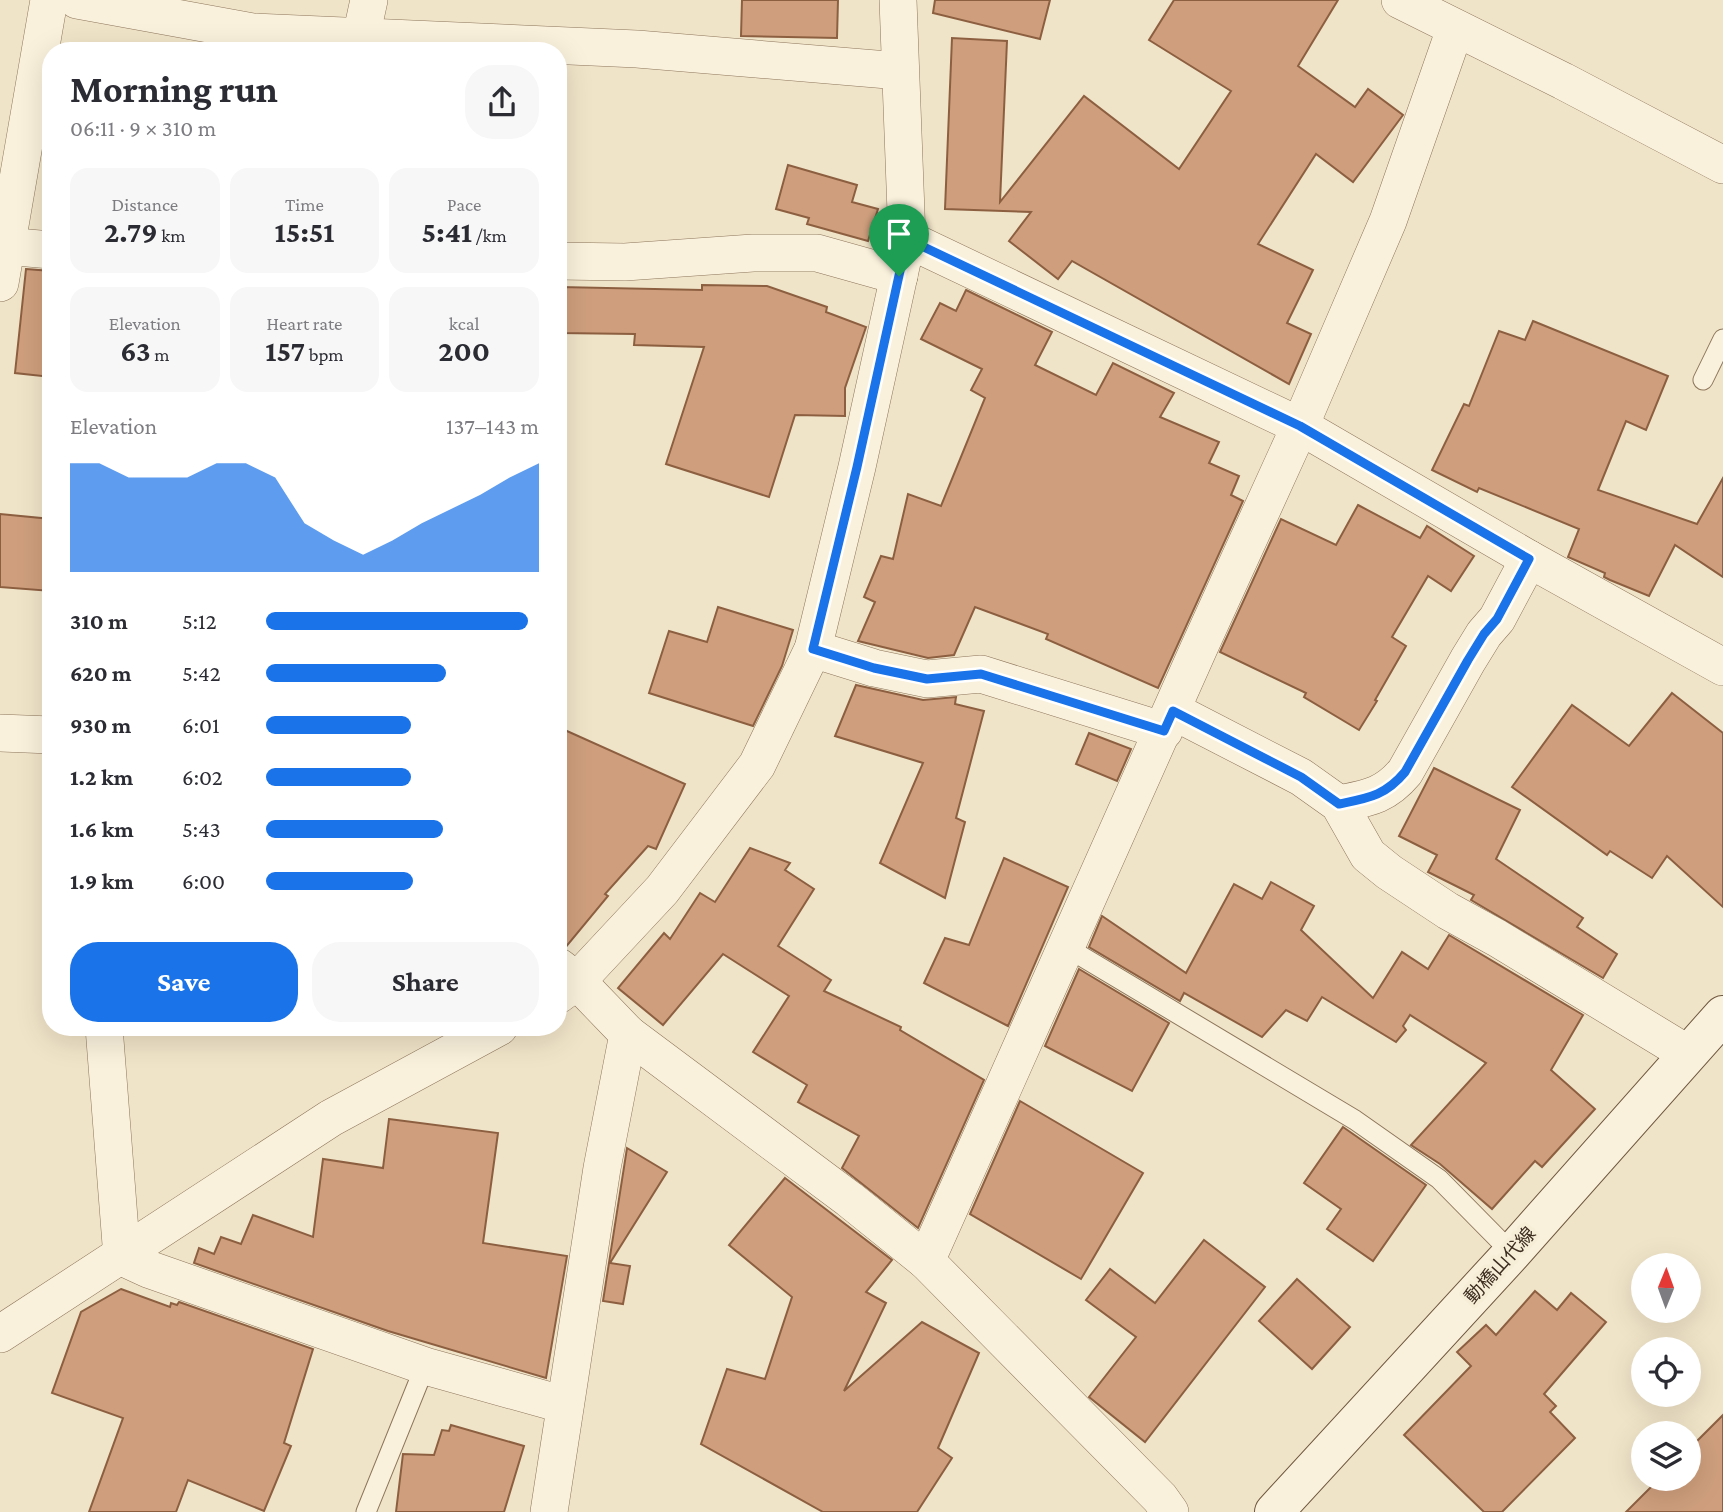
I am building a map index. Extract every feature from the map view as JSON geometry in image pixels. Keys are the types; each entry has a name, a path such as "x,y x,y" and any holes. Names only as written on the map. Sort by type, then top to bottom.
{"main road":[{"name":"動橋山代線","path":"1274,1512 1512,1253 1723,1015"}],"street":[{"path":"0,283 49,0"},
{"path":"77,0 253,32 476,42"},
{"path":"361,37 369,0"},
{"path":"567,978 662,890 757,765 813,649 907,239 898,0"},
{"path":"1400,0 1723,165"},
{"path":"926,1261 1300,426 1388,221 1455,29"},
{"path":"567,46 637,49 900,71"},
{"path":"907,239 1300,426 1529,559 1723,667"},
{"path":"5,246 42,249"},
{"path":"567,261 625,262 753,253 817,253 899,276"},
{"path":"1339,804 1371,797 1392,788 1405,772 1468,660 1497,619 1529,559"},
{"path":"813,649 874,668 927,679 981,674 1168,721 1301,777 1339,804 1368,855 1389,872 1448,911 1688,1054"},
{"path":"0,733 42,735"},
{"path":"567,983 628,1034 839,1191 926,1261 1150,1488 1170,1512"},
{"path":"549,1512 602,1168 628,1034"},
{"path":"105,1036 122,1257"},
{"path":"0,1334 122,1257 331,1118 482,1036"},
{"path":"122,1257 148,1269 425,1366 565,1405"}],"lane":[{"path":"1703,380 1723,339"},
{"path":"1066,947 1355,1120 1439,1179 1512,1253"},
{"path":"366,1512 425,1366"}],"building":[{"path":"742,0 838,0 837,38 741,36"},
{"path":"935,0 1050,0 1040,39 933,13"},
{"path":"1174,0 1338,0 1298,66 1355,107 1368,89 1403,115 1353,182 1316,154 1258,244 1313,270 1287,323 1311,334 1289,384 1072,261 1058,279 1009,241 1031,212 945,209 952,38 1007,41 1000,202 1084,96 1179,169 1231,91 1149,40"},
{"path":"788,165 857,185 852,202 878,209 868,241 807,224 809,218 776,209"},
{"path":"26,269 42,270 42,376 15,373"},
{"path":"702,285 767,286 827,307 826,312 866,327 845,388 845,416 795,415 769,497 666,464 704,347 634,345 635,334 567,333 567,287 702,290"},
{"path":"966,290 1052,332 1035,365 1096,395 1113,363 1174,393 1160,417 1219,442 1209,463 1239,476 1231,495 1243,501 1158,688 1046,639 1048,634 975,607 954,655 928,658 858,641 875,602 864,597 881,556 893,559 908,494 941,506 985,398 971,390 982,369 921,339 940,303 956,311"},
{"path":"1533,321 1668,376 1646,430 1626,421 1598,490 1697,524 1723,478 1723,577 1675,545 1649,596 1610,580 1604,577 1605,573 1568,557 1579,529 1479,488 1477,492 1432,470 1464,404 1469,406 1499,331 1525,340"},
{"path":"1358,505 1420,538 1427,526 1474,556 1451,591 1428,576 1392,637 1406,646 1359,730 1304,697 1306,693 1220,652 1281,519 1336,545"},
{"path":"0,514 42,518 42,590 0,587"},
{"path":"718,607 793,630 782,666 753,726 649,693 669,631 707,642"},
{"path":"856,685 923,700 956,697 955,704 984,711 956,818 965,822 945,898 880,863 923,763 835,736"},
{"path":"1672,693 1723,733 1723,907 1667,856 1652,878 1610,851 1607,855 1512,787 1572,705 1629,746"},
{"path":"567,731 685,784 656,849 648,846 605,894 608,896 567,946"},
{"path":"1089,733 1131,749 1117,781 1076,764"},
{"path":"1434,768 1520,810 1496,859 1583,918 1577,927 1617,954 1603,978 1471,900 1474,895 1428,872 1437,855 1399,836"},
{"path":"750,848 790,863 785,870 814,889 778,946 831,980 824,991 901,1027 900,1030 984,1080 918,1228 842,1168 859,1136 798,1102 807,1085 753,1052 789,996 723,954 663,1025 618,988 664,933 670,939 700,893 715,902"},
{"path":"1004,858 1068,887 1008,1026 924,983 945,938 969,945"},
{"path":"1271,882 1314,906 1301,930 1373,998 1402,952 1428,969 1449,935 1583,1015 1551,1070 1595,1109 1542,1167 1535,1161 1492,1209 1440,1164 1411,1145 1486,1063 1410,1015 1403,1026 1406,1030 1396,1042 1322,997 1307,1021 1286,1010 1262,1037 1184,993 1180,1001 1089,947 1102,916 1186,973 1234,884 1262,899"},
{"path":"1079,969 1169,1023 1132,1091 1045,1046"},
{"path":"1020,1101 1143,1173 1081,1279 970,1214"},
{"path":"389,1119 498,1133 483,1243 567,1256 546,1378 388,1331 194,1263 199,1248 214,1254 221,1237 241,1244 253,1215 313,1237 323,1159 383,1168"},
{"path":"1343,1127 1426,1185 1373,1261 1327,1229 1341,1209 1304,1183"},
{"path":"627,1148 667,1172 610,1263 630,1266 623,1304 603,1301"},
{"path":"785,1178 892,1260 866,1292 886,1303 844,1391 922,1322 979,1353 938,1448 952,1458 917,1512 823,1512 701,1444 727,1369 765,1379 792,1297 729,1245"},
{"path":"1204,1240 1265,1287 1145,1442 1089,1397 1136,1337 1086,1300 1110,1269 1155,1303"},
{"path":"1297,1279 1350,1327 1312,1369 1259,1321"},
{"path":"121,1289 170,1307 171,1303 177,1305 179,1302 313,1349 284,1443 291,1446 264,1511 188,1480 176,1512 89,1512 123,1418 52,1393 81,1312"},
{"path":"1535,1291 1557,1310 1571,1293 1606,1322 1544,1394 1556,1406 1550,1412 1575,1438 1502,1512 1484,1512 1404,1435 1471,1366 1457,1352 1486,1325 1496,1335"},
{"path":"1723,1415 1723,1512 1626,1512 1647,1491 1701,1491 1701,1437"},
{"path":"451,1425 524,1446 504,1512 396,1512 403,1454 434,1455 442,1430 449,1431"}],"route":[{"path":"907,239 1300,426 1529,559 1497,619 1484,634 1405,772 1392,788 1371,797 1339,804 1301,777 1173,711 1164,731 981,674 927,679 874,668 813,649 899,276 907,239"}]}
